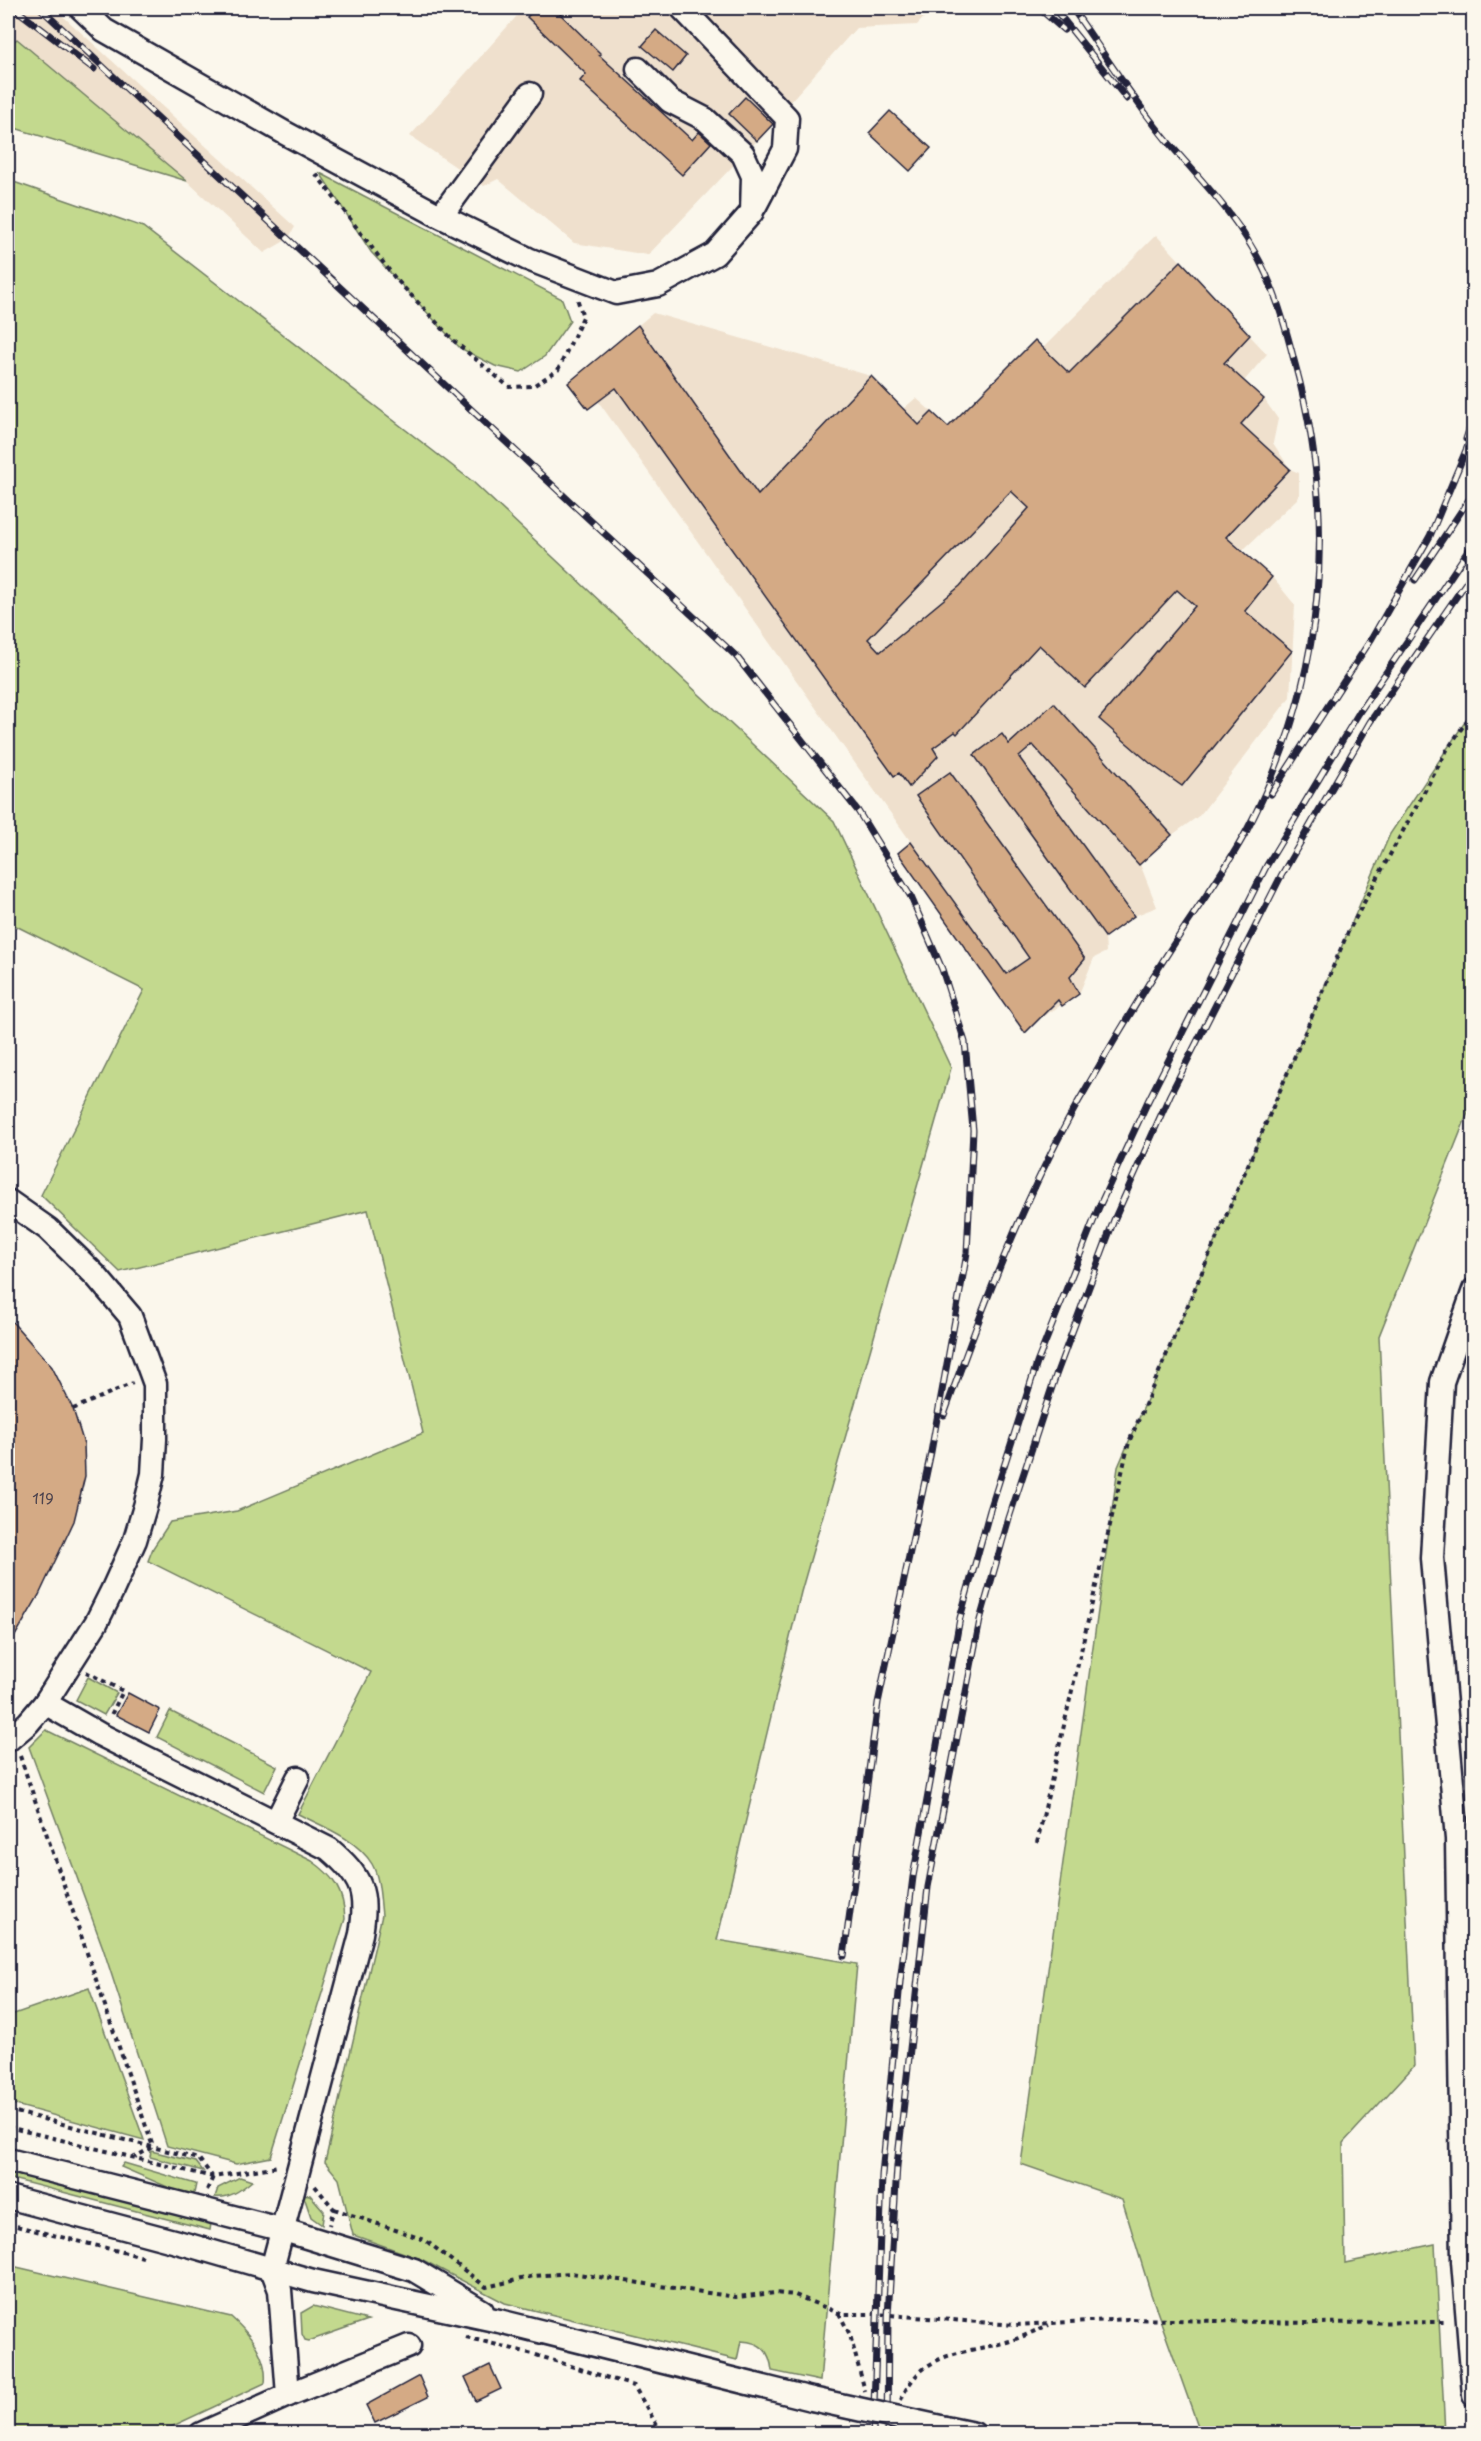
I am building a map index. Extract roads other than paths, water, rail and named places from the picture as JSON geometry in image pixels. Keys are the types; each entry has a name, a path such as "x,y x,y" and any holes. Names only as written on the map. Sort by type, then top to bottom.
{"street":[{"path":"81,8 104,30 285,133 441,216 528,259 616,292 658,285 715,254 752,212 784,150 787,118 682,8"},
{"path":"638,69 670,101 705,119 743,154 753,176 752,212"},
{"path":"441,216 530,94"},
{"path":"8,1201 48,1229 96,1276 130,1316 154,1384 153,1474 135,1540 96,1623 45,1703 12,1744"},
{"path":"1473,1290 1442,1382 1432,1558 1457,1839 1463,2261 1473,2395"},
{"path":"45,1703 99,1734 329,1849 350,1867 360,1884 365,1910 361,1934 272,2269 280,2290 288,2395"},
{"path":"276,1822 298,1778"},
{"path":"8,2160 284,2230 414,2270 499,2321"},
{"path":"8,2197 313,2281 499,2321 812,2399 974,2433"},
{"path":"201,2433 409,2346"}],"railway":[{"path":"14,8 94,69"},
{"path":"40,8 736,656 858,811 911,897 942,969 965,1042 973,1130 967,1253 931,1452 878,1703 844,1956"},
{"path":"1039,8 1064,30"},
{"path":"1054,8 1127,99"},
{"path":"944,1415 1004,1256 1057,1141 1140,998 1240,843 1273,775 1293,718 1308,660 1316,602 1319,542 1317,483 1309,423 1289,341 1271,285 1256,255 1234,220 1155,126 1072,8"},
{"path":"1466,439 1474,415"},
{"path":"1271,794 1372,638 1430,536 1474,431"},
{"path":"1415,580 1474,492"},
{"path":"873,2434 882,2175 900,1982 913,1877 960,1618 990,1510 1037,1363 1099,1207 1148,1101 1267,865 1360,711 1474,542"},
{"path":"887,2434 888,2316 897,2166 928,1887 980,1620 1009,1518 1056,1375 1114,1220 1170,1095 1281,876 1370,722 1474,571"}]}
